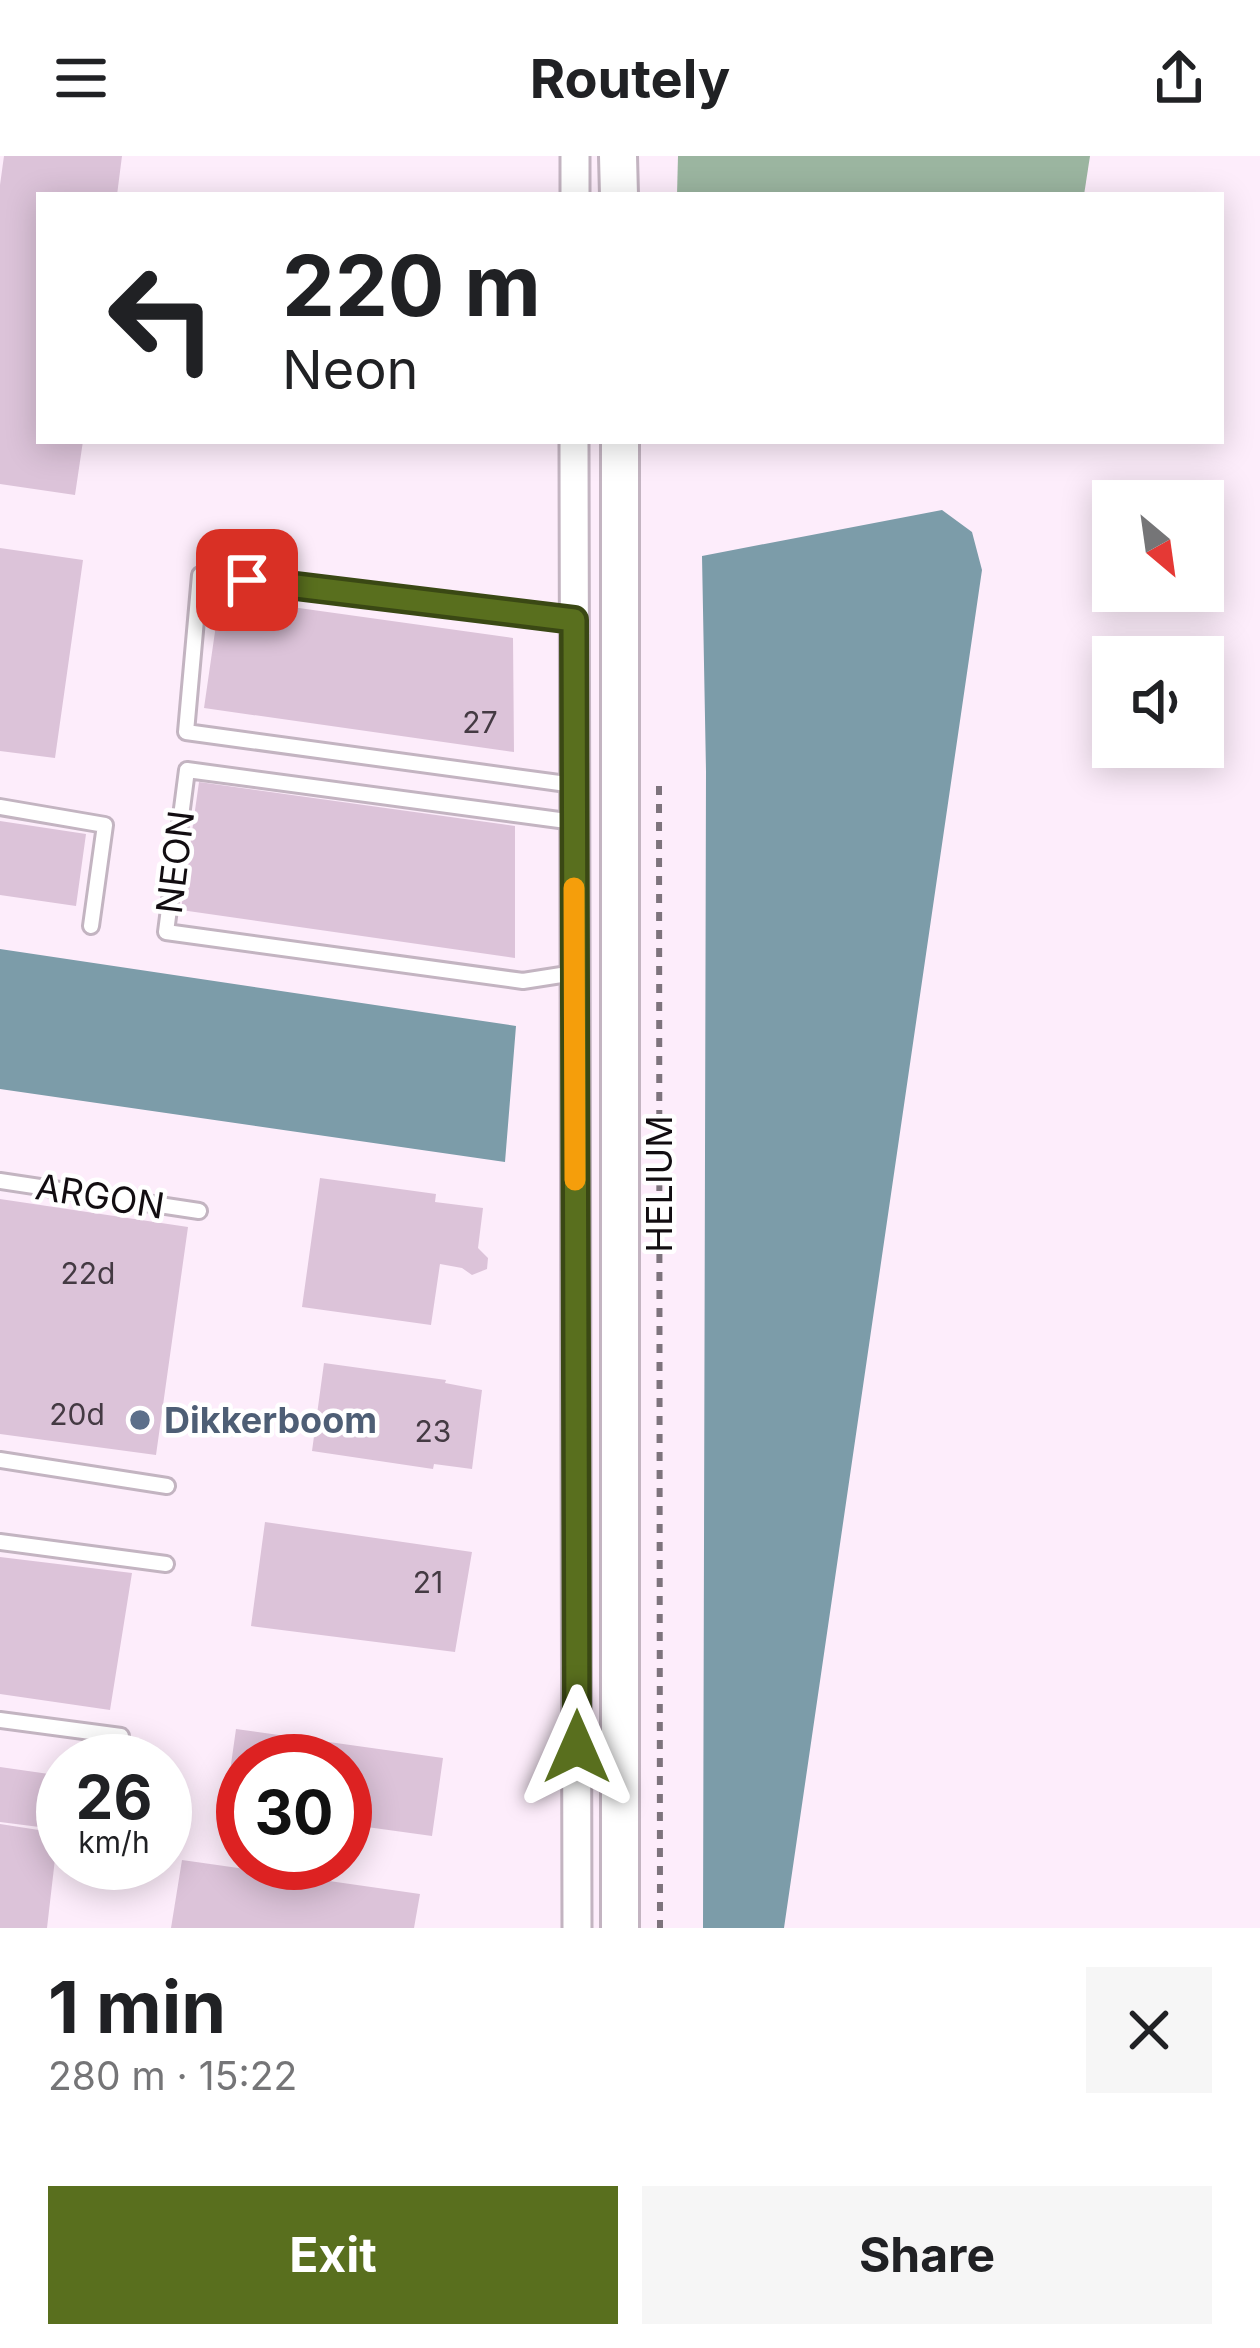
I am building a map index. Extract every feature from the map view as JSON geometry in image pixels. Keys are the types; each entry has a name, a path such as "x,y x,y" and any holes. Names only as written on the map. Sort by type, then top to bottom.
{"street":[{"path":"574,192 575,156"},
{"path":"619,156 619,192"},
{"path":"574,444 577,1928"},
{"name":"HELIUM","path":"620,444 620,1928"}],"lane":[{"path":"574,620 200,574 186,732 574,784"},
{"name":"NEON","path":"574,822 187,770 166,932 523,981 574,973"},
{"path":"0,807 105,825 91,926"},
{"name":"ARGON","path":"0,1180 199,1211"},
{"path":"0,1460 167,1486"},
{"path":"0,1542 166,1564"},
{"path":"0,1720 106,1734"}],"path":[{"name":"HELIUM","path":"659,777 660,1928"}],"green space":[{"path":"678,156 1090,156 1084,192 677,192"}],"water":[{"path":"942,510 972,532 982,570 784,1928 703,1928 706,771 702,556"},
{"path":"0,949 516,1026 505,1162 0,1089"}],"building":[{"path":"4,156 122,156 117,192 36,192 36,444 83,444 75,495 0,484 0,185"},
{"path":"0,548 83,560 55,758 0,751"},
{"path":"220,597 513,638 514,752 204,708"},
{"path":"199,782 515,826 515,958 181,910"},
{"path":"0,821 86,834 76,906 0,895"},
{"path":"320,1178 436,1194 435,1202 483,1208 478,1248 488,1258 487,1269 472,1275 440,1264 431,1325 302,1307"},
{"path":"0,1199 188,1227 156,1455 0,1434"},
{"path":"324,1363 446,1380 482,1390 472,1469 434,1464 433,1469 312,1451"},
{"path":"265,1522 472,1552 455,1652 251,1626"},
{"path":"0,1557 132,1573 110,1710 0,1694"},
{"path":"236,1729 272,1734 235,1734"},
{"path":"372,1748 443,1758 432,1836 372,1828"},
{"path":"0,1767 36,1772 36,1827 0,1822"},
{"path":"0,1824 36,1830 36,1890 51,1890 47,1928 0,1928"},
{"path":"192,1861 216,1865 216,1890 372,1887 420,1894 414,1928 171,1928 177,1890 192,1890"}],"slow traffic":[{"path":"574,888 575,1180"}],"place":[{"name":"Dikkerboom","path":"140,1420"}],"route":[{"path":"247,580 574,620 577,1747"}]}
